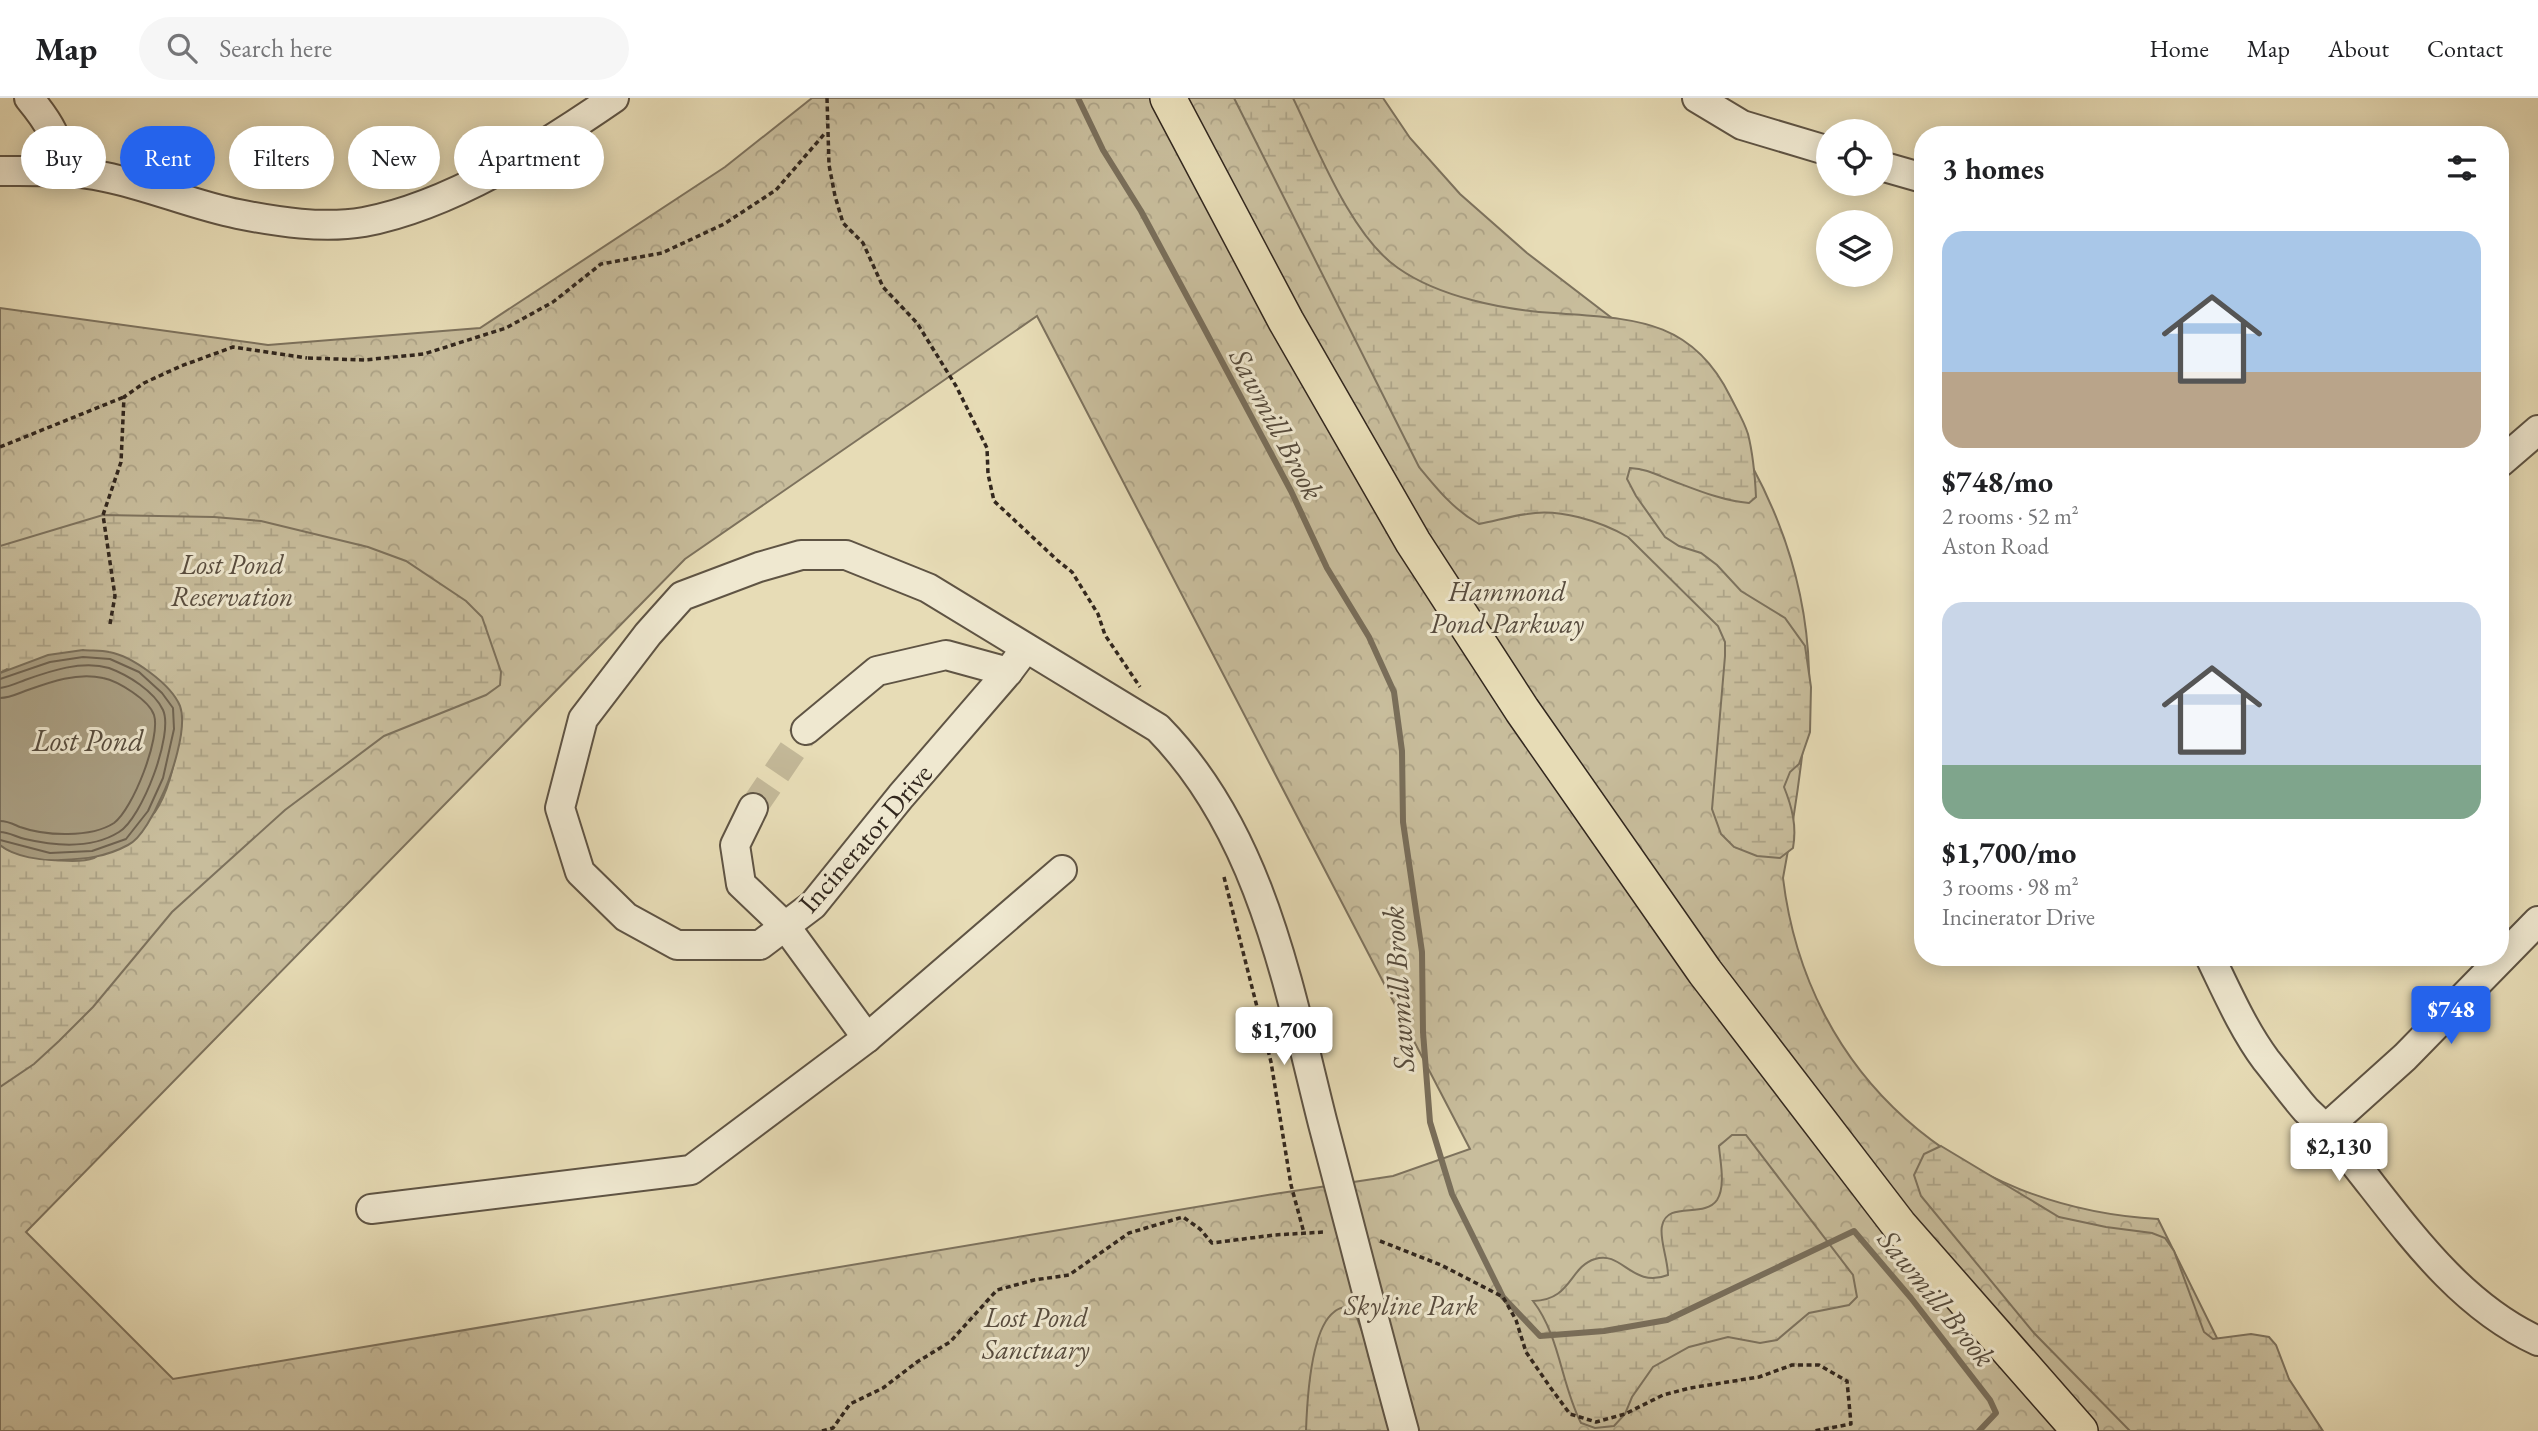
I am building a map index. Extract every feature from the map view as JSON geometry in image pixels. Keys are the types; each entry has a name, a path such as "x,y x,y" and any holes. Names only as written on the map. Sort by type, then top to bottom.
{"main road":[{"path":"1168,98 1286,321 1413,542 1522,710 1705,972 1899,1225 2081,1431"}],"street":[{"path":"29,98 50,126"},
{"path":"106,177 234,213 266,219 331,225 363,222 405,211 468,185 545,143 614,98"},
{"path":"1697,98 1742,125 1816,147"},
{"path":"1893,169 1914,175"},
{"path":"0,171 21,171"},
{"path":"2509,455 2538,430"},
{"name":"Incinerator Drive","path":"1026,648 813,905 760,945 677,945 626,916 580,872 560,808 583,719 648,634 682,596 759,567 801,555 846,555 928,588 1026,648 1136,700 1180,750 1214,800 1252,871 1291,996 1404,1431"},
{"path":"806,730 877,671 946,655 1008,672"},
{"path":"753,807 735,845 740,884 786,927 867,1038"},
{"path":"371,1209 691,1170 867,1038 1062,870"},
{"path":"2509,950 2538,920"},
{"path":"2214,966 2238,1014 2264,1057 2410,1236 2465,1291 2519,1332 2538,1341"},
{"path":"2325,1129 2405,1057 2493,966"}],"path":[{"path":"827,98 829,165 843,223 863,243 883,286 917,323 956,386 987,448 988,474 994,500 1072,572 1098,614 1136,700"},
{"path":"308,358 364,360 424,354 506,328 553,302 601,264 662,253 724,224 776,190 828,131"},
{"path":"0,447 124,397 144,383 181,366 233,347 320,359"},
{"path":"110,624 115,596 103,515 121,462 124,397"},
{"path":"1222,867 1272,1062 1291,1185 1304,1233"},
{"path":"822,1431 833,1427 850,1404 883,1388 950,1342 997,1290 1034,1280 1069,1275 1129,1233 1183,1217 1200,1229 1212,1244 1351,1230 1441,1265 1503,1297 1516,1320 1526,1352 1570,1414 1596,1422 1625,1414 1664,1395 1690,1388 1759,1377 1792,1365 1819,1365 1847,1381 1851,1424 1814,1431"}],"green space":[{"path":"812,98 1383,98 1410,138 1460,194 1527,253 1617,322 1752,466 1764,490 1793,565 1804,617 1809,671 1802,759 1783,878 1798,949 1824,1014 1860,1070 1906,1119 1959,1159 2020,1189 2086,1209 2158,1219 2263,1431 0,1431 0,308 268,345 480,328 725,167","holes":["1037,316 1470,1149 1393,1176 173,1379 26,1232 685,559"]},
{"path":"1234,98 1293,98 1337,190 1365,235 1381,254 1414,278 1452,294 1493,305 1608,317 1656,327 1697,351 1714,370 1748,434 1756,497 1749,503 1730,500 1630,468 1627,479 1665,537 1679,546 1701,553 1717,565 1741,591 1785,618 1805,646 1811,687 1810,732 1799,764 1790,772 1784,787 1793,817 1794,840 1793,848 1780,858 1757,856 1734,847 1721,834 1712,809 1725,656 1725,642 1718,626 1628,537 1617,531 1579,517 1552,513 1521,515 1479,524 1439,491 1419,467"},
{"name":"Lost Pond Reservation","path":"103,515 214,517 261,521 368,547 406,561 466,601 482,617 501,672 500,685 486,695 384,736 285,810 172,912 93,1007 59,1041 34,1064 0,1087 0,845 18,854 46,859 74,861 99,855 155,812 169,783 181,730 7,669 0,673 0,546"},
{"path":"1732,1135 1746,1135 1853,1275 1857,1297 1849,1305 1809,1313 1777,1340 1760,1343 1728,1337 1689,1347 1653,1367 1632,1397 1625,1414 1614,1426 1595,1428 1581,1423 1549,1329 1533,1301 1555,1295 1586,1263 1595,1259 1613,1260 1645,1277 1668,1275 1661,1231 1665,1218 1678,1211 1711,1206 1717,1200 1722,1181 1719,1146"},
{"path":"1941,1146 2059,1217 2152,1233 2165,1238 2174,1251 2204,1332 2213,1339 2251,1334 2269,1337 2276,1345 2289,1379 2323,1431 2130,1431 2034,1333 1921,1196 1914,1175 1924,1154"},
{"path":"1344,1307 1354,1310 1367,1345 1391,1431 1306,1431 1315,1350 1326,1321 1334,1312"}],"water":[{"name":"Lost Pond","path":"83,650 106,651 129,659 150,672 168,689 180,706 182,715 174,766 143,831 128,845 103,855 78,859 46,860 21,855 0,845 0,673 48,655"}],"waterway":[{"name":"Sawmill Brook","path":"1078,98 1103,150 1141,211 1291,491 1327,568 1369,637 1394,692 1402,751 1403,822 1422,952 1423,1032 1430,1122 1452,1194 1503,1297 1540,1336 1604,1331 1667,1320 1854,1231 1911,1298 1990,1400 1996,1413 1979,1431"}],"tunnel":[{"path":"753,808 806,730"}],"park label":[{"name":"Hammond Pond Parkway","path":"1507,607"},
{"name":"Skyline Park","path":"1411,1305"},
{"name":"Lost Pond Sanctuary","path":"1036,1333"}]}
